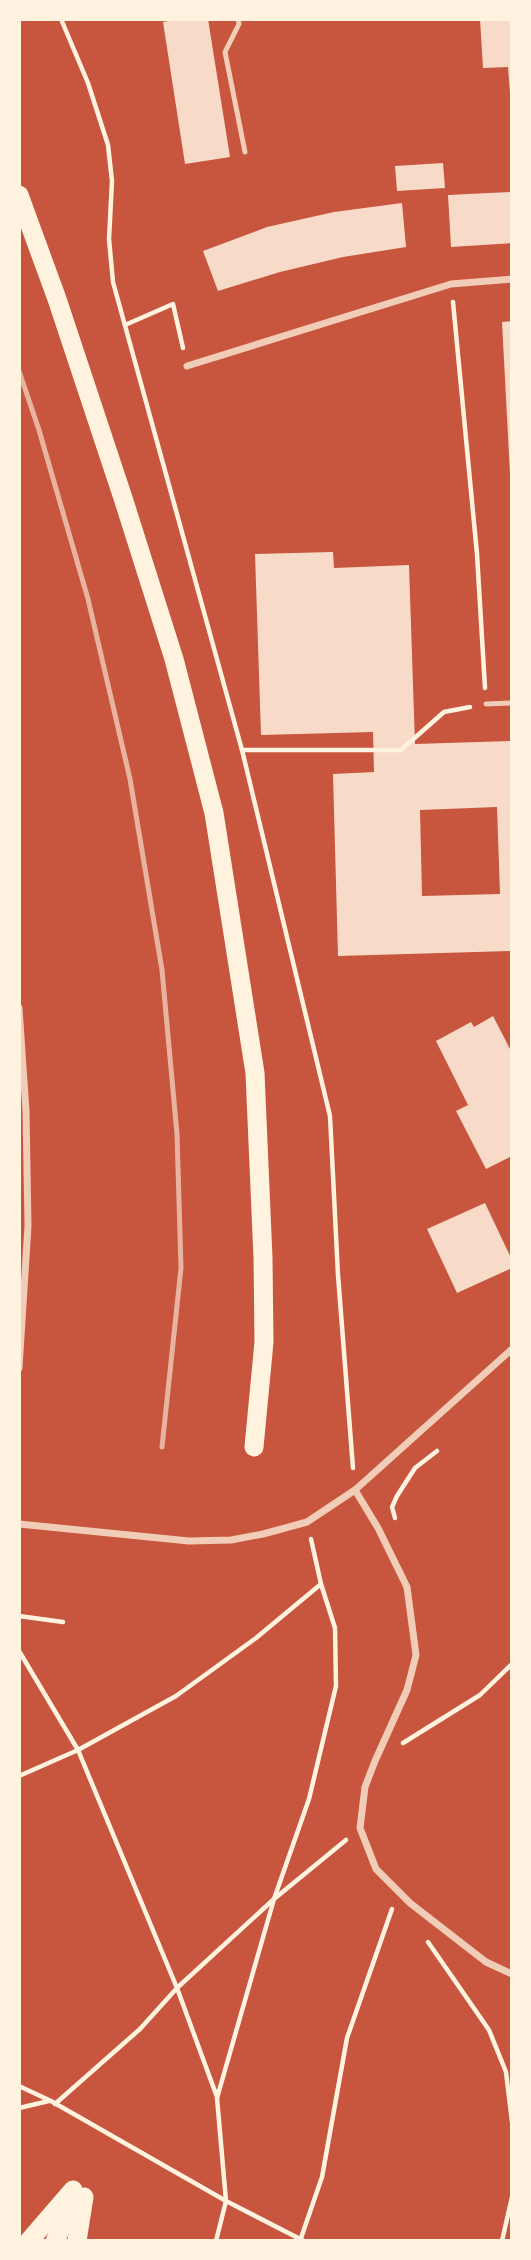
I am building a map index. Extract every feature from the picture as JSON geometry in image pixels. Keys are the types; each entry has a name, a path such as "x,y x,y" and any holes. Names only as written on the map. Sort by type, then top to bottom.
{"highway":[{"path":"19,195 57,299 131,522 174,659 214,813 255,1073 264,1342 254,1447"},
{"path":"29,2241 79,2193"},
{"path":"55,2241 79,2193"},
{"path":"77,2241 79,2193"}],"street":[{"path":"187,366 451,284 512,279"},
{"path":"19,1008 28,1226 19,1368"},
{"path":"19,1524 189,1541 231,1540 307,1522 355,1490 512,1349"},
{"path":"355,1490 383,1537 407,1587 416,1655 407,1690 365,1787 360,1828 376,1869 398,1892 486,1962 512,1974"}],"lane":[{"path":"238,19 239,24 225,52 245,152"},
{"path":"486,704 512,703"}],"path":[{"path":"61,19 88,83 108,145 112,181 109,239 113,282 242,750 330,1116 338,1275 355,1490"},
{"path":"242,750 401,750 444,712 486,704 477,554 451,284"},
{"path":"125,325 173,304 187,366"},
{"path":"383,1537 398,1530 392,1507 397,1496 415,1468 437,1451"},
{"path":"217,2098 274,1899 309,1799 336,1686 335,1628 321,1584 307,1522"},
{"path":"19,1776 78,1750 176,1696 256,1638 321,1584"},
{"path":"19,1616 63,1622"},
{"path":"19,1651 78,1750 177,1988 217,2098 226,2201 216,2241"},
{"path":"374,1761 480,1695 512,1664"},
{"path":"19,2108 53,2103 140,2029 177,1988 274,1899 360,1828"},
{"path":"19,2086 301,2240 322,2177 347,2038 398,1892"},
{"path":"410,1903 431,1949 489,2030 506,2072 512,2122"},
{"path":"502,2241 512,2197"}],"building":[{"path":"208,19 230,157 185,164 163,22"},
{"path":"480,19 512,19 512,93 508,67 483,68"},
{"path":"443,163 445,188 397,191 395,166"},
{"path":"512,192 512,243 451,247 448,195"},
{"path":"402,203 406,247 343,257 218,291 203,251 267,227 334,212"},
{"path":"512,321 512,474 510,474 502,322"},
{"path":"333,552 334,568 409,565 415,744 512,741 512,951 338,956 333,774 374,772 373,732 261,735 255,554","holes":["497,807 500,894 422,896 420,810"]},
{"path":"493,1016 512,1053 512,1156 486,1169 456,1111 468,1105 436,1041 471,1022 474,1027"},
{"path":"485,1203 512,1260 512,1268 457,1293 427,1229"}],"railway":[{"path":"19,371 88,599 130,779 162,970 177,1134 181,1268 162,1447"}]}
